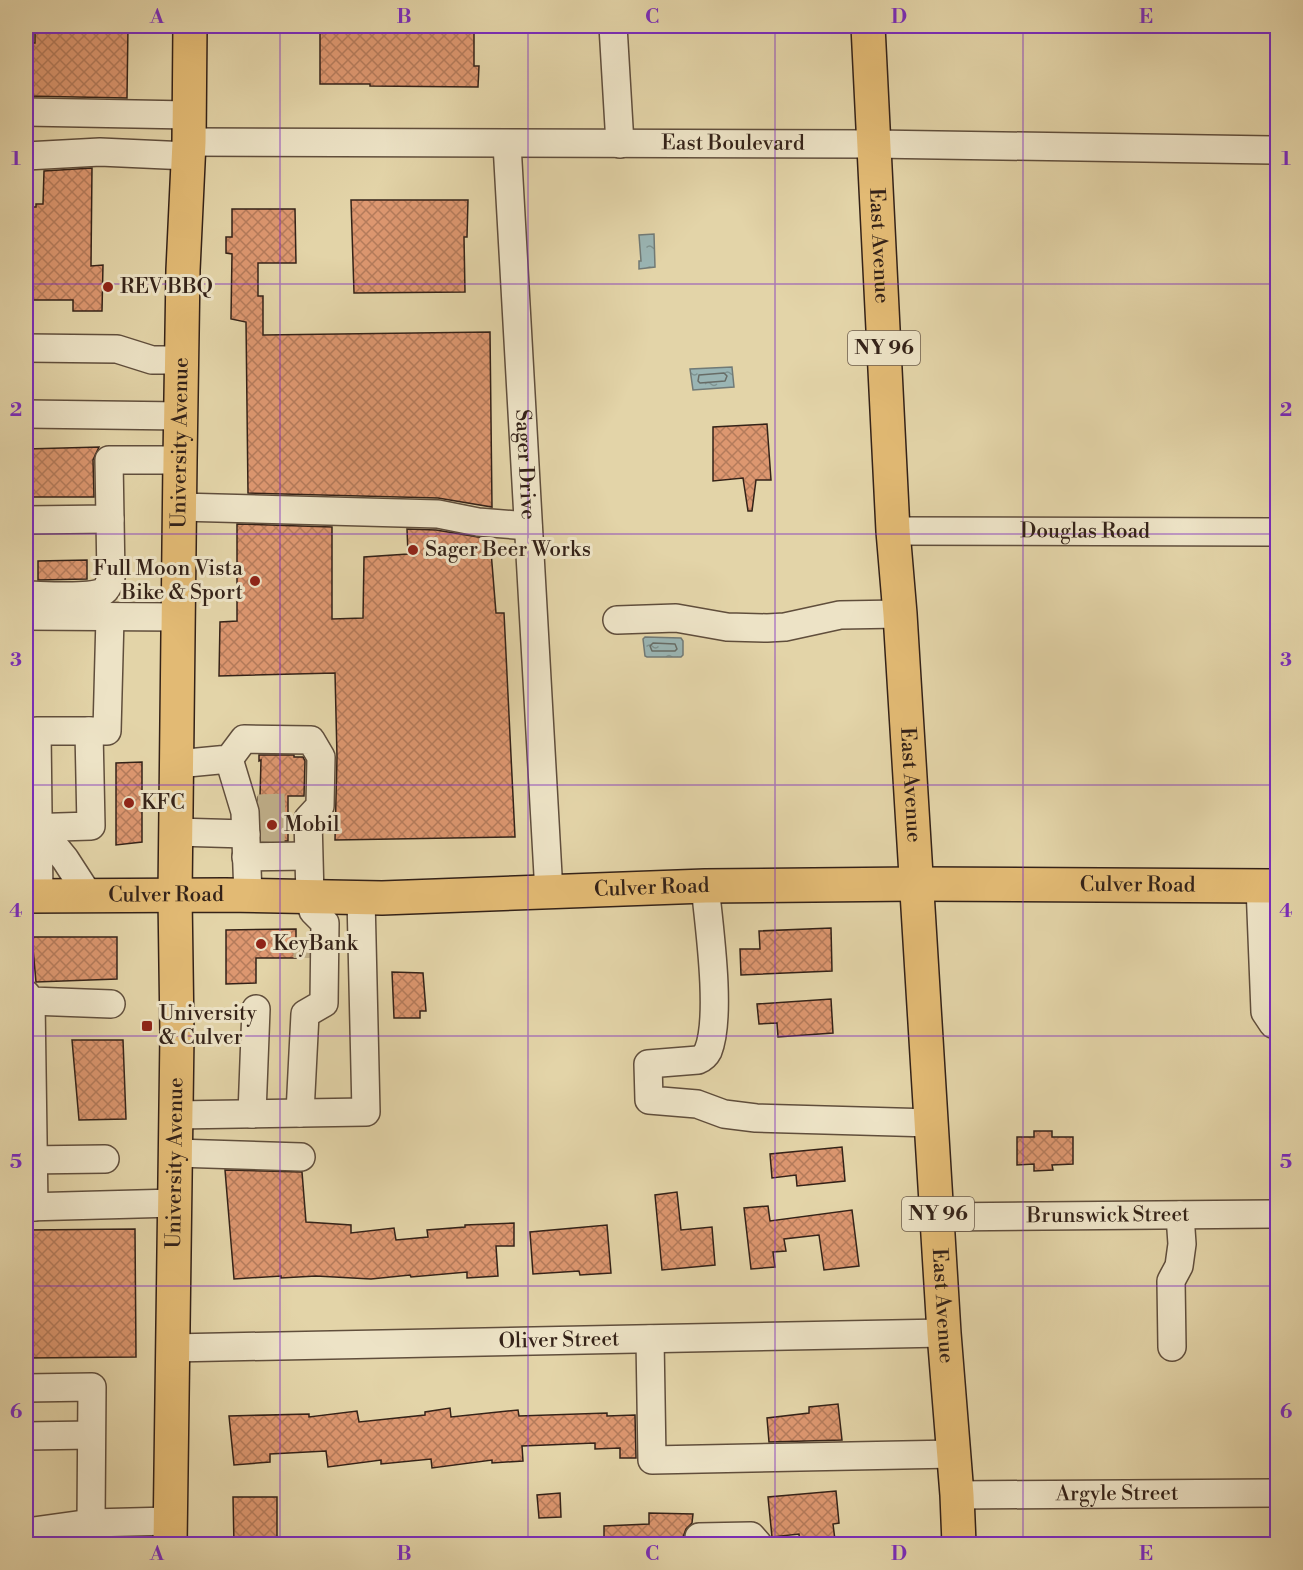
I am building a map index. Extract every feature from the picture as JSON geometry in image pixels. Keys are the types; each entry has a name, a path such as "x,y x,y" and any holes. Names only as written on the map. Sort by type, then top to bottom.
{"main road":[{"name":"University Avenue","path":"170,1533 177,1115 175,896 181,360 189,26"},
{"name":"East Avenue","path":"868,26 893,531 959,1544"},
{"name":"Culver Road","path":"32,896 248,896 311,904 361,898 705,886 916,884 1269,886"}],"street":[{"path":"613,26 620,144"},
{"path":"26,112 188,138"},
{"path":"26,156 100,152 188,138"},
{"name":"East Boulevard","path":"188,138 507,144 874,144 1278,150"},
{"name":"Sager Drive","path":"507,144 549,893"},
{"path":"26,348 117,349 152,360 181,360"},
{"path":"26,414 181,416"},
{"path":"26,595 87,595 102,592 108,587 111,578 109,460 180,460"},
{"path":"180,507 438,514 478,522 528,526"},
{"path":"26,520 110,519"},
{"name":"Douglas Road","path":"893,531 1278,532"},
{"path":"617,620 676,618 727,627 767,628 785,627 840,615 900,614"},
{"path":"26,616 179,617"},
{"path":"32,896 31,731 107,731 110,617"},
{"path":"32,828 91,826 89,731"},
{"path":"177,764 229,759 244,739 311,740 321,757 301,818 308,856 311,904 308,923 300,1113"},
{"path":"229,759 250,827 248,896"},
{"path":"176,832 250,827 308,856"},
{"path":"32,828 65,859 89,896"},
{"path":"705,886 714,1006 712,1035 708,1051 698,1060 648,1064 649,1100 697,1104 724,1113 756,1118 932,1123"},
{"path":"1269,886 1265,1012 1278,1026"},
{"path":"177,1115 366,1112 361,898"},
{"path":"305,1014 324,1003 325,923 311,904"},
{"path":"111,1004 28,997 30,1207 174,1203"},
{"path":"252,1114 256,1009"},
{"path":"176,1154 301,1157"},
{"path":"30,1160 105,1160"},
{"name":"Brunswick Street","path":"938,1217 1278,1214"},
{"path":"1173,1347 1171,1281 1179,1266 1182,1244 1180,1215"},
{"name":"Oliver Street","path":"172,1348 944,1334"},
{"path":"650,1339 652,1460 954,1454"},
{"path":"26,1388 92,1387 92,1523"},
{"path":"26,1436 91,1435"},
{"name":"Argyle Street","path":"957,1495 1278,1493"},
{"path":"26,1532 92,1523 170,1533"},
{"path":"699,1537 751,1536 758,1545"},
{"path":"948,1545 959,1544"}],"water":[{"path":"654,234 655,267 639,269 639,261 641,261 639,235"},
{"path":"732,367 734,387 693,390 690,369"},
{"path":"645,637 681,638 683,655 681,657 647,657 643,639"}],"building":[{"path":"35,26 128,26 127,98 26,96 26,43 35,43"},
{"path":"320,26 474,26 474,66 479,66 478,87 320,84"},
{"path":"92,168 91,266 103,265 102,311 73,311 73,300 26,300 26,207 43,204 44,171"},
{"path":"351,200 468,200 467,237 464,237 465,292 354,293"},
{"path":"232,209 295,209 296,263 258,263 258,296 263,296 263,335 490,332 492,507 438,498 248,493 246,322 231,319 232,254 226,253 226,237 232,237"},
{"path":"767,424 771,480 756,480 752,511 748,511 743,478 713,481 713,427"},
{"path":"99,447 93,460 94,497 26,497 26,449"},
{"path":"237,524 332,527 332,619 363,618 364,557 408,554 407,529 436,530 490,539 496,613 504,613 515,837 335,840 337,757 335,673 219,676 220,622 237,621"},
{"path":"87,560 87,579 38,580 38,561"},
{"path":"259,755 294,755 294,757 303,757 305,761 304,796 288,796 288,841 262,841 261,811 258,800 261,760 259,761"},
{"name":"KFC","path":"142,762 142,842 116,845 116,763"},
{"path":"831,928 832,971 741,975 740,949 760,949 759,931"},
{"name":"KeyBank","path":"296,929 296,958 256,958 256,983 226,984 226,930"},
{"path":"32,937 117,937 117,979 36,982"},
{"path":"392,972 423,973 426,1011 420,1011 420,1018 394,1018"},
{"path":"831,999 833,1033 778,1037 777,1023 759,1024 757,1004"},
{"path":"72,1040 123,1040 126,1119 79,1120"},
{"path":"1034,1131 1052,1131 1052,1137 1073,1137 1073,1164 1052,1165 1053,1170 1034,1171 1034,1164 1017,1165 1017,1137 1034,1137"},
{"path":"842,1147 845,1181 797,1186 796,1175 772,1178 770,1154"},
{"path":"225,1170 302,1172 306,1222 351,1225 351,1233 394,1228 396,1240 428,1237 427,1230 465,1227 465,1225 514,1223 514,1246 496,1246 498,1276 467,1278 467,1272 371,1279 316,1276 281,1278 281,1276 234,1279"},
{"path":"677,1192 681,1230 712,1227 715,1265 662,1270 655,1195"},
{"path":"768,1206 770,1221 852,1210 859,1266 824,1270 819,1235 784,1239 786,1251 773,1252 775,1267 751,1269 744,1208"},
{"path":"607,1225 611,1273 580,1275 579,1271 533,1274 530,1232"},
{"path":"135,1229 136,1357 26,1358 26,1230"},
{"path":"838,1404 842,1440 769,1442 767,1418 809,1413 809,1407"},
{"path":"450,1408 451,1417 518,1410 519,1416 607,1413 607,1416 635,1415 636,1458 620,1458 620,1448 595,1449 595,1443 522,1446 523,1461 492,1463 492,1460 432,1468 431,1459 381,1464 381,1460 328,1467 326,1451 270,1454 270,1462 234,1465 229,1416 309,1414 309,1417 357,1411 359,1422 425,1415 425,1412"},
{"path":"836,1491 839,1523 833,1524 835,1540 800,1544 799,1534 772,1537 768,1497"},
{"path":"560,1493 561,1517 539,1518 537,1495"},
{"path":"233,1497 277,1497 277,1545 234,1545"},
{"path":"649,1513 693,1514 692,1523 686,1529 683,1537 685,1545 604,1545 604,1526 649,1524"}],"tunnel":[{"path":"258,808 288,807"},
{"path":"258,828 288,829"},
{"path":"307,939 307,958"}],"place":[{"name":"REV BBQ","path":"108,287"},
{"name":"Sager Beer Works","path":"413,550"},
{"name":"Full Moon Vista Bike & Sport","path":"255,581"},
{"name":"KFC","path":"129,803"},
{"name":"Mobil","path":"272,825"},
{"name":"KeyBank","path":"261,944"},
{"name":"University & Culver","path":"147,1026"}]}
